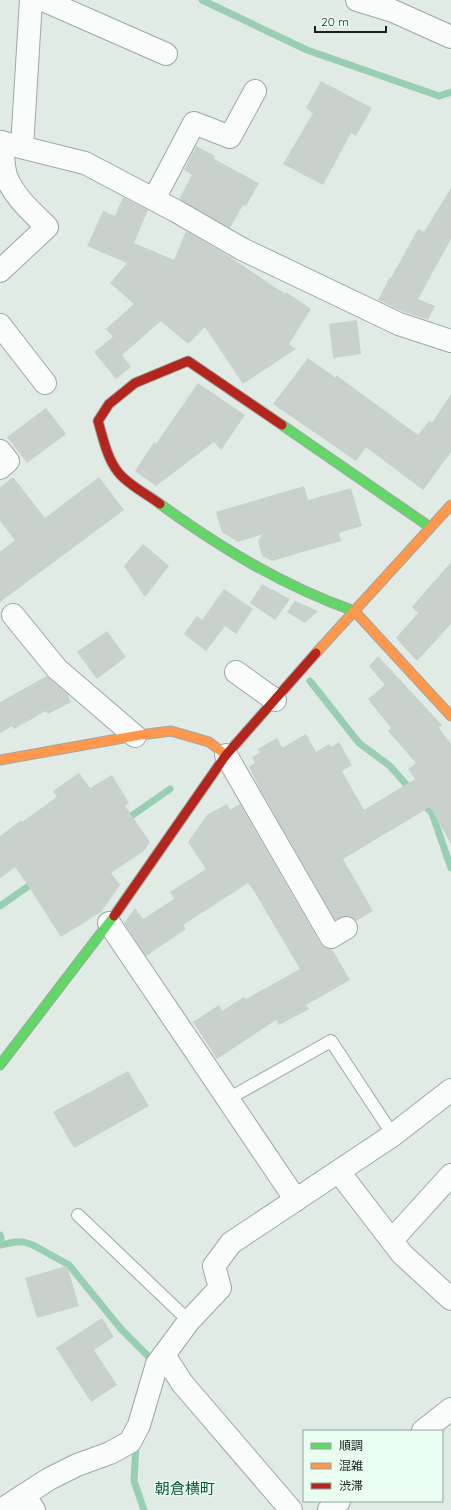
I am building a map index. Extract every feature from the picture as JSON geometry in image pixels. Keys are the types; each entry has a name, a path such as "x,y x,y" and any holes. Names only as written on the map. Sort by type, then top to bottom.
{"street":[{"path":"0,271 47,227 17,196 7,177 4,166 31,0"},
{"path":"43,0 166,54"},
{"path":"357,0 393,11 451,37"},
{"path":"154,199 194,123 230,137 255,91"},
{"path":"8,143 86,163 154,199 242,249 399,324 451,342"},
{"path":"0,325 46,383"},
{"path":"430,527 188,361 135,383 109,404 98,421 105,446 119,474 191,527 262,570 280,580 334,604 354,610 451,716"},
{"path":"0,451 8,461 0,468"},
{"path":"0,1065 109,924 226,755 354,610 451,505"},
{"path":"13,615 57,669 135,736"},
{"path":"236,672 275,700"},
{"path":"0,760 135,736 171,732 209,742 226,755 332,937"},
{"path":"109,924 296,1200"},
{"path":"1,1510 29,1502 77,1465 110,1453 130,1442 140,1425 157,1364 189,1321 220,1288 214,1266 231,1243 393,1135 451,1090"},
{"path":"339,1172 402,1254 451,1299"},
{"path":"392,1240 451,1175"},
{"path":"164,1355 182,1384 292,1510"},
{"path":"424,1430 451,1409"},
{"path":"329,1510 338,1502"}],"lane":[{"path":"228,1099 331,1041 393,1135"},
{"path":"78,1215 189,1321"}],"building":[{"path":"321,81 372,108 356,136 351,133 323,185 283,164 313,113 306,108"},
{"path":"196,146 215,156 214,159 259,183 246,206 243,205 230,228 179,199 192,175 184,170"},
{"path":"451,188 451,239 418,299 435,306 428,320 404,312 378,300 418,229 424,232"},
{"path":"123,197 148,210 134,243 174,260 186,231 227,255 285,294 286,292 311,309 289,344 296,349 243,384 205,327 188,344 161,321 122,355 131,367 116,379 94,352 113,337 106,329 134,304 110,283 127,263 87,246 103,211 115,216"},
{"path":"357,320 361,354 333,358 329,324"},
{"path":"308,358 336,378 336,375 418,435 429,421 432,423 451,394 451,452 423,490 366,447 356,461 273,404"},
{"path":"198,383 245,415 221,450 214,442 156,486 135,471 154,442 156,444"},
{"path":"46,408 66,434 27,463 7,437"},
{"path":"13,477 45,518 99,477 124,510 0,602 0,552 15,540 0,521 0,488"},
{"path":"304,486 308,500 351,488 362,526 339,533 341,541 272,561 262,556 258,541 263,534 238,542 222,532 216,512"},
{"path":"143,544 169,566 145,597 124,566"},
{"path":"451,562 451,624 417,661 396,638 418,613 412,607"},
{"path":"262,584 290,599 275,620 250,603"},
{"path":"224,589 253,609 236,634 225,626 206,651 184,634 197,616 202,620"},
{"path":"295,601 318,611 305,623 287,612"},
{"path":"107,631 126,657 97,679 77,652"},
{"path":"378,656 442,725 439,728 451,744 451,844 430,807 343,859 373,911 356,921 352,917 346,916 335,920 261,791 249,767 255,763 252,757 260,753 258,749 277,738 282,748 306,734 316,752 329,744 331,747 339,742 352,765 342,771 364,810 415,779 408,769 416,763 388,731 391,728 368,699 385,685 369,666"},
{"path":"47,676 67,694 71,702 48,714 46,711 14,729 12,726 0,733 0,702"},
{"path":"79,773 90,788 112,775 129,803 125,806 150,842 144,851 111,873 120,885 101,912 61,937 15,867 0,878 0,836 21,820 22,822 57,797 53,791"},
{"path":"227,804 230,810 240,804 320,943 325,948 332,949 350,980 306,1005 309,1009 279,1025 276,1020 217,1059 193,1022 219,1005 222,1011 244,997 246,999 300,969 254,891 248,883 183,925 186,929 146,956 124,923 135,908 143,919 174,899 170,892 206,869 188,842 207,815"},
{"path":"128,1071 149,1106 74,1148 53,1112"},
{"path":"67,1266 79,1306 37,1318 25,1278"},
{"path":"102,1318 114,1337 94,1350 117,1385 91,1402 56,1348"}],"waterway":[{"path":"202,0 307,50 439,96 451,92"},
{"path":"310,681 359,743 390,766 411,790"},
{"path":"124,821 170,789"},
{"path":"422,803 432,813 451,868"},
{"path":"0,906 36,881"},
{"path":"0,1245 24,1242 33,1245 69,1265 121,1329 152,1360"},
{"path":"138,1442 136,1445 134,1481 144,1510"}],"traffic: fast":[{"path":"282,425 430,527"},
{"path":"160,504 206,536 253,565 302,590 354,611 358,615"},
{"path":"0,1065 114,916"}],"traffic: slow":[{"path":"316,653 451,505"},
{"path":"358,615 451,716"},
{"path":"0,760 140,735 171,731 209,742 226,755"}],"traffic: jam":[{"path":"160,504 132,485 118,472 108,454 98,421 109,404 135,383 188,361 282,425"},
{"path":"114,916 226,755 316,653"}],"district":[{"name":"朝倉横町","path":"185,1489"}]}
